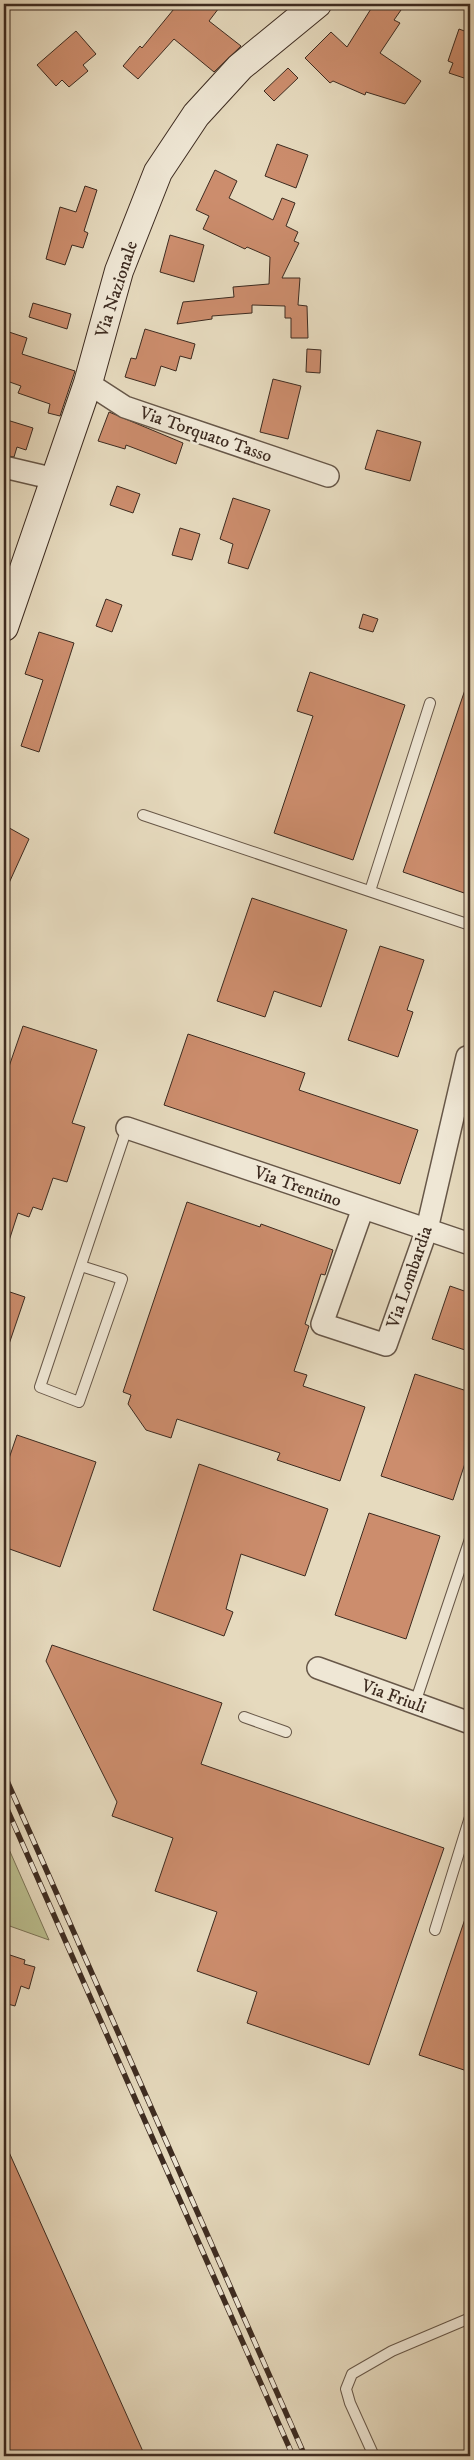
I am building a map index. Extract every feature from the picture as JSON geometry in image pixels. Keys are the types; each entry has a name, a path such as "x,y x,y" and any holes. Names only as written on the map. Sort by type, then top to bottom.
{"street":[{"name":"Via Nazionale","path":"4,627 88,383 119,271 158,172 196,115 240,67 316,4"},
{"name":"Via Torquato Tasso","path":"88,383 125,407 328,476"},
{"path":"4,467 55,479"},
{"name":"Via Lombardia","path":"363,1208 322,1324 386,1345 427,1229 469,1053"},
{"name":"Via Trentino","path":"127,1128 470,1244"},
{"name":"Via Friuli","path":"318,1668 470,1723"}],"lane":[{"path":"370,891 430,703"},
{"path":"143,815 470,925"},
{"path":"81,1266 122,1279 78,1402 40,1387 127,1128"},
{"path":"416,1703 470,1539"},
{"path":"244,1718 286,1732"},
{"path":"435,1930 470,1817"},
{"path":"374,2456 350,2403 346,2389 352,2374 392,2351 470,2318"}],"green space":[{"path":"4,1838 49,1940 4,1924"}],"building":[{"path":"178,4 222,4 209,21 241,46 214,72 174,39 138,79 123,66 140,46 142,48"},
{"path":"374,4 391,4 401,10 394,20 400,23 380,53 421,81 405,104 366,92 365,95 333,81 330,83 305,58 331,32 347,47"},
{"path":"459,29 470,33 470,80 449,73 453,63 448,61"},
{"path":"76,31 96,54 83,65 88,71 69,87 62,80 56,86 37,65"},
{"path":"288,68 298,78 274,101 264,91"},
{"path":"277,144 308,155 296,188 265,176"},
{"path":"215,170 237,181 229,198 273,220 282,198 295,203 286,226 298,232 294,241 299,243 282,278 300,278 298,305 307,306 308,338 291,338 291,318 285,318 285,306 252,305 252,313 212,316 212,319 177,324 183,302 234,297 233,287 269,284 270,257 247,247 245,249 203,229 209,216 196,210"},
{"path":"85,186 97,190 84,231 88,233 83,248 72,245 65,265 46,259 60,207 76,212"},
{"path":"170,235 204,245 194,282 160,272"},
{"path":"33,303 71,314 67,329 29,317"},
{"path":"145,329 195,344 191,359 180,356 176,371 161,366 155,386 125,377 131,358 136,359"},
{"path":"9,332 27,338 22,354 75,371 60,416 48,413 50,404 18,393 21,386 4,380 4,348"},
{"path":"307,349 321,350 320,373 306,372"},
{"path":"273,379 301,386 288,439 260,432"},
{"path":"109,412 183,443 176,464 126,445 125,449 98,441"},
{"path":"7,420 33,428 26,450 17,447 14,457 4,455 4,429"},
{"path":"377,430 421,442 410,481 365,469"},
{"path":"117,486 140,494 133,513 110,505"},
{"path":"233,498 270,510 248,569 228,563 233,544 220,539"},
{"path":"180,528 200,534 192,560 172,555"},
{"path":"106,599 122,605 112,632 96,626"},
{"path":"363,614 378,619 373,632 359,628"},
{"path":"39,632 74,643 39,752 21,746 43,680 25,674"},
{"path":"310,672 405,705 353,860 274,833 313,716 297,711"},
{"path":"468,681 470,682 470,895 403,872"},
{"path":"4,825 29,839 4,894"},
{"path":"252,898 347,930 321,1007 274,991 265,1017 217,1001"},
{"path":"380,946 424,960 407,1010 413,1012 398,1057 348,1040"},
{"path":"23,1026 97,1050 72,1123 85,1127 67,1182 53,1178 42,1210 33,1207 29,1217 18,1213 7,1247 4,1247 4,1081"},
{"path":"188,1034 305,1073 299,1090 418,1130 400,1184 164,1105"},
{"path":"187,1202 260,1227 261,1224 333,1250 325,1275 321,1274 305,1324 309,1326 294,1371 307,1375 303,1386 365,1407 340,1481 277,1460 280,1453 177,1419 171,1438 146,1430 128,1404 131,1395 123,1392"},
{"path":"450,1286 470,1293 470,1348 466,1347 465,1350 432,1339"},
{"path":"4,1290 25,1297 6,1353 4,1353"},
{"path":"415,1374 470,1392 470,1448 453,1500 381,1476"},
{"path":"17,1435 96,1462 60,1567 4,1547 4,1473"},
{"path":"199,1464 328,1509 305,1576 241,1554 226,1609 233,1612 224,1636 153,1610"},
{"path":"369,1513 440,1536 406,1639 335,1615"},
{"path":"52,1645 222,1703 201,1764 444,1848 369,2065 247,2023 257,1992 197,1971 217,1912 155,1891 173,1838 112,1816 117,1802 46,1661"},
{"path":"468,1910 470,1911 470,2072 419,2055"},
{"path":"4,1953 25,1960 24,1964 35,1967 29,1989 21,1986 15,2006 4,2003"},
{"path":"4,2141 145,2456 4,2456"}],"railway":[{"path":"4,1774 305,2456"},
{"path":"4,1802 293,2456"}]}
